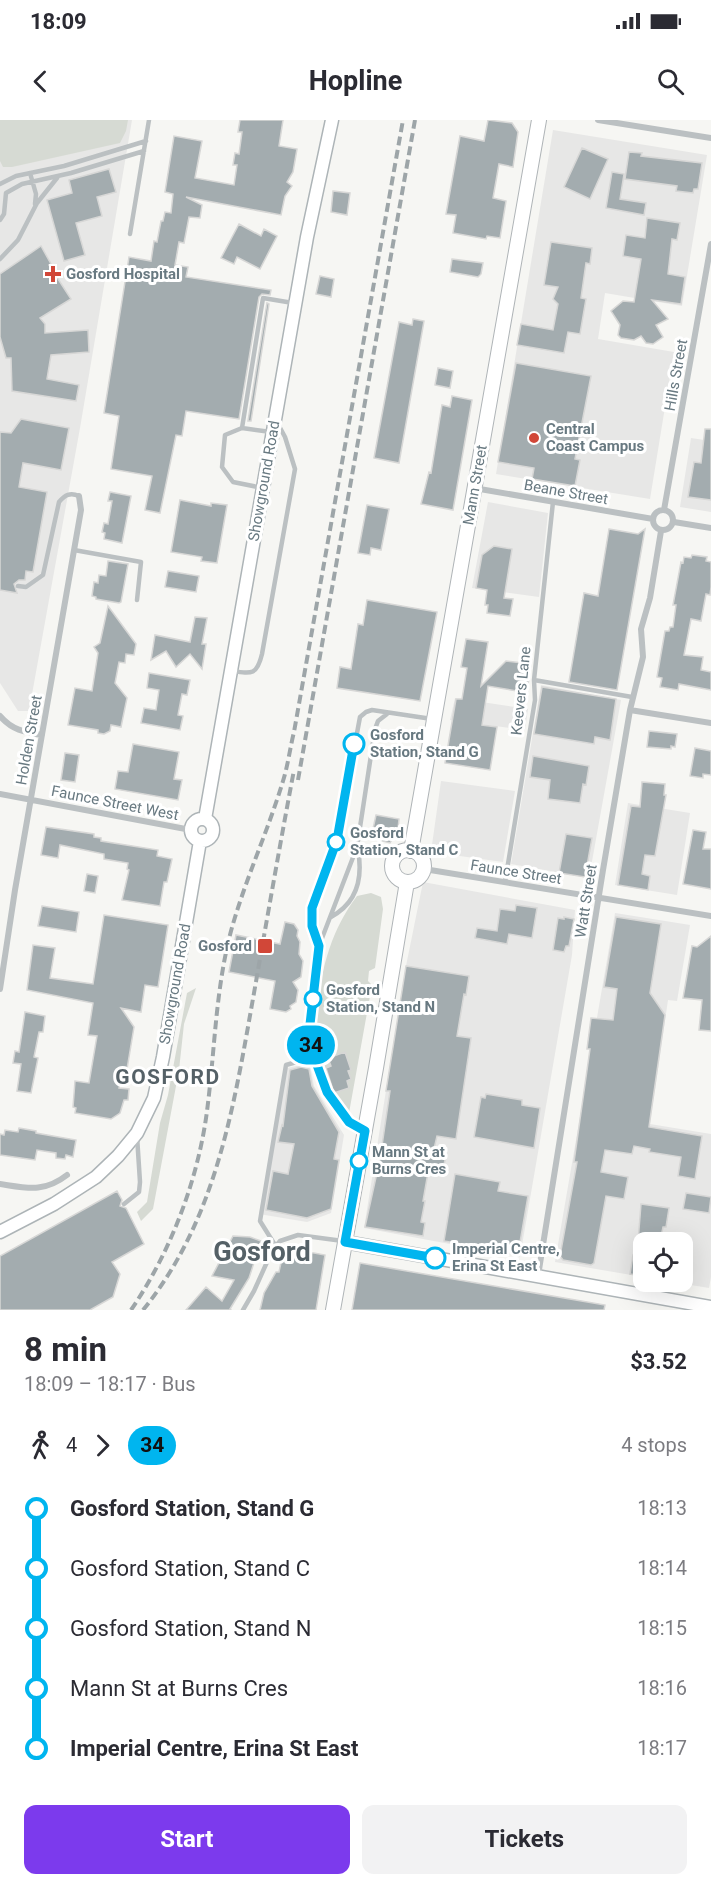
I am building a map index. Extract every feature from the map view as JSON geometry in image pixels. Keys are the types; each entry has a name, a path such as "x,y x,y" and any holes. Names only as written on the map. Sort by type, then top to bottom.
{"main road":[{"name":"Mann Street","path":"411,850 539,120"},
{"path":"411,850 420,855 424,869 419,878 407,882 394,874 392,864 401,852 411,850"},
{"path":"333,1310 407,882"}],"street":[{"name":"Showground Road","path":"327,120 327,143"},
{"name":"Showground Road","path":"0,1232 54,1204 96,1177 137,1133 154,1098 200,841 211,837 214,830 212,823 205,819 274,419 332,120"},
{"path":"598,120 711,138"},
{"name":"Hills Street","path":"664,510 711,244"},
{"name":"Beane Street","path":"474,488 653,519"},
{"name":"Holden Street","path":"0,989 81,510 79,496"},
{"path":"664,510 673,515 674,522 670,528 661,531 654,525 653,519 656,513 664,510"},
{"path":"674,522 711,528"},
{"name":"Watt Street","path":"538,1276 598,897 632,697 643,657 641,629 650,598 661,531"},
{"path":"630,710 711,723"},
{"path":"0,716 9,726 21,732 42,735"},
{"name":"Faunce Street West","path":"0,794 191,830"},
{"path":"200,841 194,837 191,830 195,820 205,819"},
{"name":"Faunce Street","path":"424,869 711,916"},
{"path":"0,1184 43,1188 55,1184 67,1175"},
{"path":"345,1242 711,1307"}],"lane":[{"path":"130,234 149,120"},
{"path":"0,184 16,176 64,166 146,141"},
{"path":"0,220 4,214 6,193 15,186 71,173 144,151"},
{"path":"30,173 36,199 32,212"},
{"path":"0,259 18,240 32,212 54,181 71,173"},
{"path":"242,428 263,298 295,304"},
{"path":"231,671 251,673 260,665 295,469 285,437 274,419"},
{"path":"263,488 233,482 222,467 225,435 242,428 272,432"},
{"path":"18,586 26,587 43,575 59,502 65,496 73,493 79,496"},
{"name":"Keevers Lane","path":"505,882 535,700 534,680 553,502"},
{"path":"74,550 141,562 137,600"},
{"path":"534,680 632,697"},
{"path":"319,946 312,926 312,908 337,840 358,722 362,715 369,711 434,720"},
{"path":"365,1131 349,1122 334,1104 322,1081 314,1057 309,1025 319,946 357,848 375,729 380,718 390,713"},
{"path":"331,917 344,909 357,889 360,867 357,848"},
{"path":"275,1245 260,1221 286,1065 314,1057"},
{"path":"124,1204 139,1192 137,1133"},
{"path":"243,1310 254,1292 275,1245 285,1238 298,1234 345,1242"}],"shaded area":[{"name":"Gosford Hospital","path":"0,120 132,120 29,711 18,711 0,683"},
{"path":"0,120 128,120 120,143 12,167 3,167 0,161"},
{"path":"553,130 707,155 682,306 605,293 598,339 674,352 650,499 496,474"},
{"path":"691,438 711,441 711,512 680,507"},
{"path":"488,502 548,513 539,597 472,588"},
{"path":"541,685 621,700 589,878 511,864"},
{"path":"455,698 528,709 525,730 450,720"},
{"path":"441,781 515,791 503,862 431,852"},
{"path":"628,803 690,813 677,895 615,885"},
{"path":"423,882 575,910 572,955 520,1257 364,1228 406,966"},
{"path":"371,893 381,897 383,909 375,968 369,971 368,981 372,985 349,1113 335,1096 325,1077 318,1056 314,1028 322,977 335,935 357,896"},
{"path":"615,913 690,925 677,1001 668,1000 650,1124 711,1134 711,1277 709,1288 693,1285 693,1232 633,1232 633,1275 555,1262"},
{"path":"196,988 184,1024 179,1070 153,1209 141,1221 137,1212 147,1202 160,1123 168,1095 187,993"},
{"path":"306,1064 310,1066 314,1086 344,1135 331,1213 307,1222 259,1214 287,1068"}],"building":[{"path":"240,120 283,120 279,146 297,149 293,172 287,182 292,186 285,196 281,215 186,197 202,205 200,218 189,217 184,243 179,242 175,265 188,267 186,277 271,290 270,295 262,294 259,297 239,419 186,411 182,436 176,435 160,513 145,510 152,476 111,469 119,416 104,413 129,257 151,261 154,241 157,242 161,221 163,221 165,212 171,213 173,194 165,192 174,136 202,141 195,178 234,185 237,165 233,165 235,153 239,154 242,132 238,132"},
{"path":"488,120 512,123 518,132 513,167 499,164 493,198 506,201 500,238 487,236 486,239 453,233 456,215 446,214 460,136 484,141"},
{"path":"582,148 608,159 590,199 564,187"},
{"path":"629,152 642,153 641,156 702,163 698,189 694,189 693,193 676,191 677,186 625,179"},
{"path":"109,169 116,192 97,197 102,216 76,223 85,255 64,261 47,200 72,193 69,180"},
{"path":"612,172 624,174 620,199 646,203 644,215 606,208"},
{"path":"333,191 350,193 347,215 331,212"},
{"path":"647,218 680,223 677,240 672,239 668,274 685,277 681,304 652,300 668,319 656,325 663,337 653,344 646,343 641,336 634,340 621,338 618,335 620,325 611,311 623,301 634,302 641,259 623,256 626,235 645,238"},
{"path":"239,224 261,236 264,229 277,236 260,269 237,257 234,264 221,258"},
{"path":"551,242 592,248 590,264 586,263 581,298 586,299 580,334 568,332 564,353 517,345 521,324 553,330 558,304 553,299 558,287 544,285"},
{"path":"41,246 51,264 49,265 71,299 40,318 45,324 45,333 88,330 89,352 51,355 47,379 79,385 76,401 12,391 11,358 6,358 0,337 0,274"},
{"path":"452,259 483,263 481,274 478,277 450,272"},
{"path":"320,276 334,279 331,297 316,294"},
{"path":"267,303 269,304 251,421 248,421"},
{"path":"413,319 424,321 399,463 374,458 399,322 412,325"},
{"path":"516,363 591,376 575,459 580,460 575,486 532,479 534,468 498,462"},
{"path":"438,368 453,371 450,388 435,385"},
{"path":"452,396 472,400 453,510 421,504 429,472 431,473 442,405 450,407"},
{"path":"21,419 69,428 61,470 23,463 19,487 47,492 33,572 26,571 25,580 19,580 14,584 17,593 0,590 0,432 11,433"},
{"path":"705,429 711,429 711,500 688,497 694,462 701,463"},
{"path":"110,492 131,496 122,543 104,539 105,533 102,532 104,523 108,524 112,501 108,501"},
{"path":"180,500 211,506 211,503 227,505 217,563 201,561 202,557 171,552"},
{"path":"367,505 389,509 381,550 371,548 370,555 358,553"},
{"path":"609,529 638,534 645,529 617,690 569,682 584,593 598,596"},
{"path":"494,546 512,549 504,598 513,599 510,616 487,613 488,605 485,605 487,590 476,588 482,555"},
{"path":"692,555 707,557 706,561 711,562 711,587 710,595 706,594 701,621 691,619 684,655 703,657 701,670 711,672 711,690 679,684 678,690 660,687 662,678 657,677 665,631 673,627 676,605 673,605 681,562 683,563 684,557 691,558"},
{"path":"108,561 128,564 119,603 96,599 92,596 94,582 98,583 99,575 106,576"},
{"path":"168,571 199,576 196,592 165,587"},
{"path":"367,600 437,612 420,701 337,688 340,667 351,669 358,624 363,625"},
{"path":"108,606 136,644 134,655 126,654 125,663 119,662 115,683 127,698 121,727 111,725 110,731 104,734 98,733 98,730 68,725 75,688 92,691 98,653 94,647 100,643"},
{"path":"195,617 207,618 202,644 206,644 202,669 190,654 176,667 166,651 151,660 155,635 190,642"},
{"path":"466,639 488,642 481,686 506,661 531,664 528,685 524,684 523,692 488,686 482,725 497,727 490,770 445,763 456,699 462,699 467,668 461,667"},
{"path":"149,673 190,680 187,695 182,694 178,715 183,716 180,730 141,723 144,708 156,710 159,690 147,688"},
{"path":"542,687 616,699 610,740 595,737 594,744 534,734"},
{"path":"649,731 677,734 675,747 671,746 671,749 647,747"},
{"path":"133,744 179,752 174,779 182,780 178,800 115,789 118,771 128,772"},
{"path":"695,748 711,751 711,775 703,774 703,778 690,776"},
{"path":"65,753 79,755 75,782 61,780"},
{"path":"533,756 589,766 580,803 548,799 550,780 530,777"},
{"path":"642,782 665,784 664,795 666,795 655,856 645,855 642,874 650,876 648,890 618,885 631,806 640,807"},
{"path":"376,815 399,819 398,829 390,843 371,838"},
{"path":"46,827 94,834 94,837 101,838 101,841 158,850 157,856 172,859 167,882 164,882 160,906 122,900 129,870 127,869 128,863 104,859 104,854 60,845 58,858 41,855"},
{"path":"693,830 706,832 703,849 711,849 711,889 683,884"},
{"path":"566,834 592,838 585,877 559,873"},
{"path":"87,874 98,876 95,893 84,891"},
{"path":"516,905 537,908 532,938 509,934 507,944 475,938 477,928 497,931 500,909 515,911"},
{"path":"42,906 79,912 76,932 38,926"},
{"path":"104,915 168,925 158,987 145,985 141,1012 121,1008 134,1027 127,1069 122,1068 119,1088 129,1089 128,1100 124,1100 120,1113 111,1119 75,1113 76,1108 73,1107 75,1081 89,1083 97,1036 88,1035 93,1003 27,990 33,945 55,948 50,978 93,984"},
{"path":"564,917 574,919 569,946 566,946 564,952 553,950 558,918 564,919"},
{"path":"616,917 661,924 650,993 665,1015 649,1127 702,1136 695,1179 678,1176 681,1157 649,1152 650,1149 634,1146 632,1154 605,1150 601,1172 628,1177 624,1199 606,1196 594,1263 591,1265 563,1260 560,1256 577,1162 574,1162 590,1049 587,1049 591,1018 613,1020 617,989 604,987"},
{"path":"285,922 294,924 298,930 299,954 303,961 301,977 293,982 298,990 296,1002 286,1012 270,1009 275,981 229,972 236,935 280,944"},
{"path":"711,936 711,1031 699,1030 702,1000 683,998 692,946 697,947"},
{"path":"406,966 469,976 457,1036 471,1038 456,1139 437,1136 433,1153 446,1155 443,1170 429,1167 421,1222 425,1223 423,1236 365,1227 380,1159 390,1091 386,1091"},
{"path":"25,1012 45,1016 43,1032 39,1032 34,1057 38,1058 31,1093 17,1091 21,1064 13,1063 15,1051 19,1052"},
{"path":"345,1052 351,1070 348,1071 351,1079 347,1081 349,1088 334,1093 326,1068 331,1066 328,1058"},
{"path":"301,1067 309,1069 312,1086 339,1132 334,1159 339,1160 331,1209 307,1218 266,1210 273,1171 288,1174 294,1144 278,1142 283,1126 290,1070"},
{"path":"486,1094 522,1100 522,1105 540,1108 534,1148 474,1137 481,1097 485,1098"},
{"path":"19,1128 76,1140 73,1157 66,1155 65,1159 56,1158 56,1153 37,1150 35,1160 0,1155 0,1134 4,1135 5,1130 18,1132"},
{"path":"455,1174 500,1182 498,1191 528,1196 518,1254 444,1241"},
{"path":"117,1191 122,1200 120,1206 126,1208 144,1244 112,1262 120,1274 113,1297 90,1310 0,1310 0,1256"},
{"path":"686,1193 711,1197 709,1213 683,1209"},
{"path":"641,1204 669,1208 666,1227 663,1227 662,1232 639,1232"},
{"path":"233,1236 250,1237 261,1241 249,1278 231,1310 186,1310 206,1287 222,1301 234,1280 212,1276"},
{"path":"287,1248 325,1255 316,1310 260,1310 264,1293 276,1272 279,1272 283,1253 286,1253"},
{"path":"633,1255 633,1274 630,1274"},
{"path":"360,1263 605,1305 604,1310 352,1310"}],"railway":[{"path":"131,1310 146,1287 171,1237 182,1211 198,1157 208,1103 219,995 226,952 237,912 288,763 403,120"},
{"path":"298,780 415,120"},
{"path":"143,1310 168,1275 189,1238 219,1159 239,1077 294,770"}],"bus line":[{"name":"34","path":"354,744 337,840 312,908 312,926 319,946 309,1025 310,1041 322,1081 334,1104 349,1122 365,1131 345,1242 435,1258"}],"place":[{"name":"Gosford Hospital","path":"53,274"},
{"name":"Central Coast Campus","path":"534,438"},
{"name":"Gosford Station, Stand G","path":"354,744"},
{"name":"Gosford Station, Stand C","path":"336,842"},
{"name":"Gosford","path":"265,946"},
{"name":"Gosford Station, Stand N","path":"313,999"},
{"name":"Mann St at Burns Cres","path":"359,1161"},
{"name":"Imperial Centre, Erina St East","path":"435,1258"}],"district":[{"name":"GOSFORD","path":"168,1077"},
{"name":"Gosford","path":"262,1252"}]}
